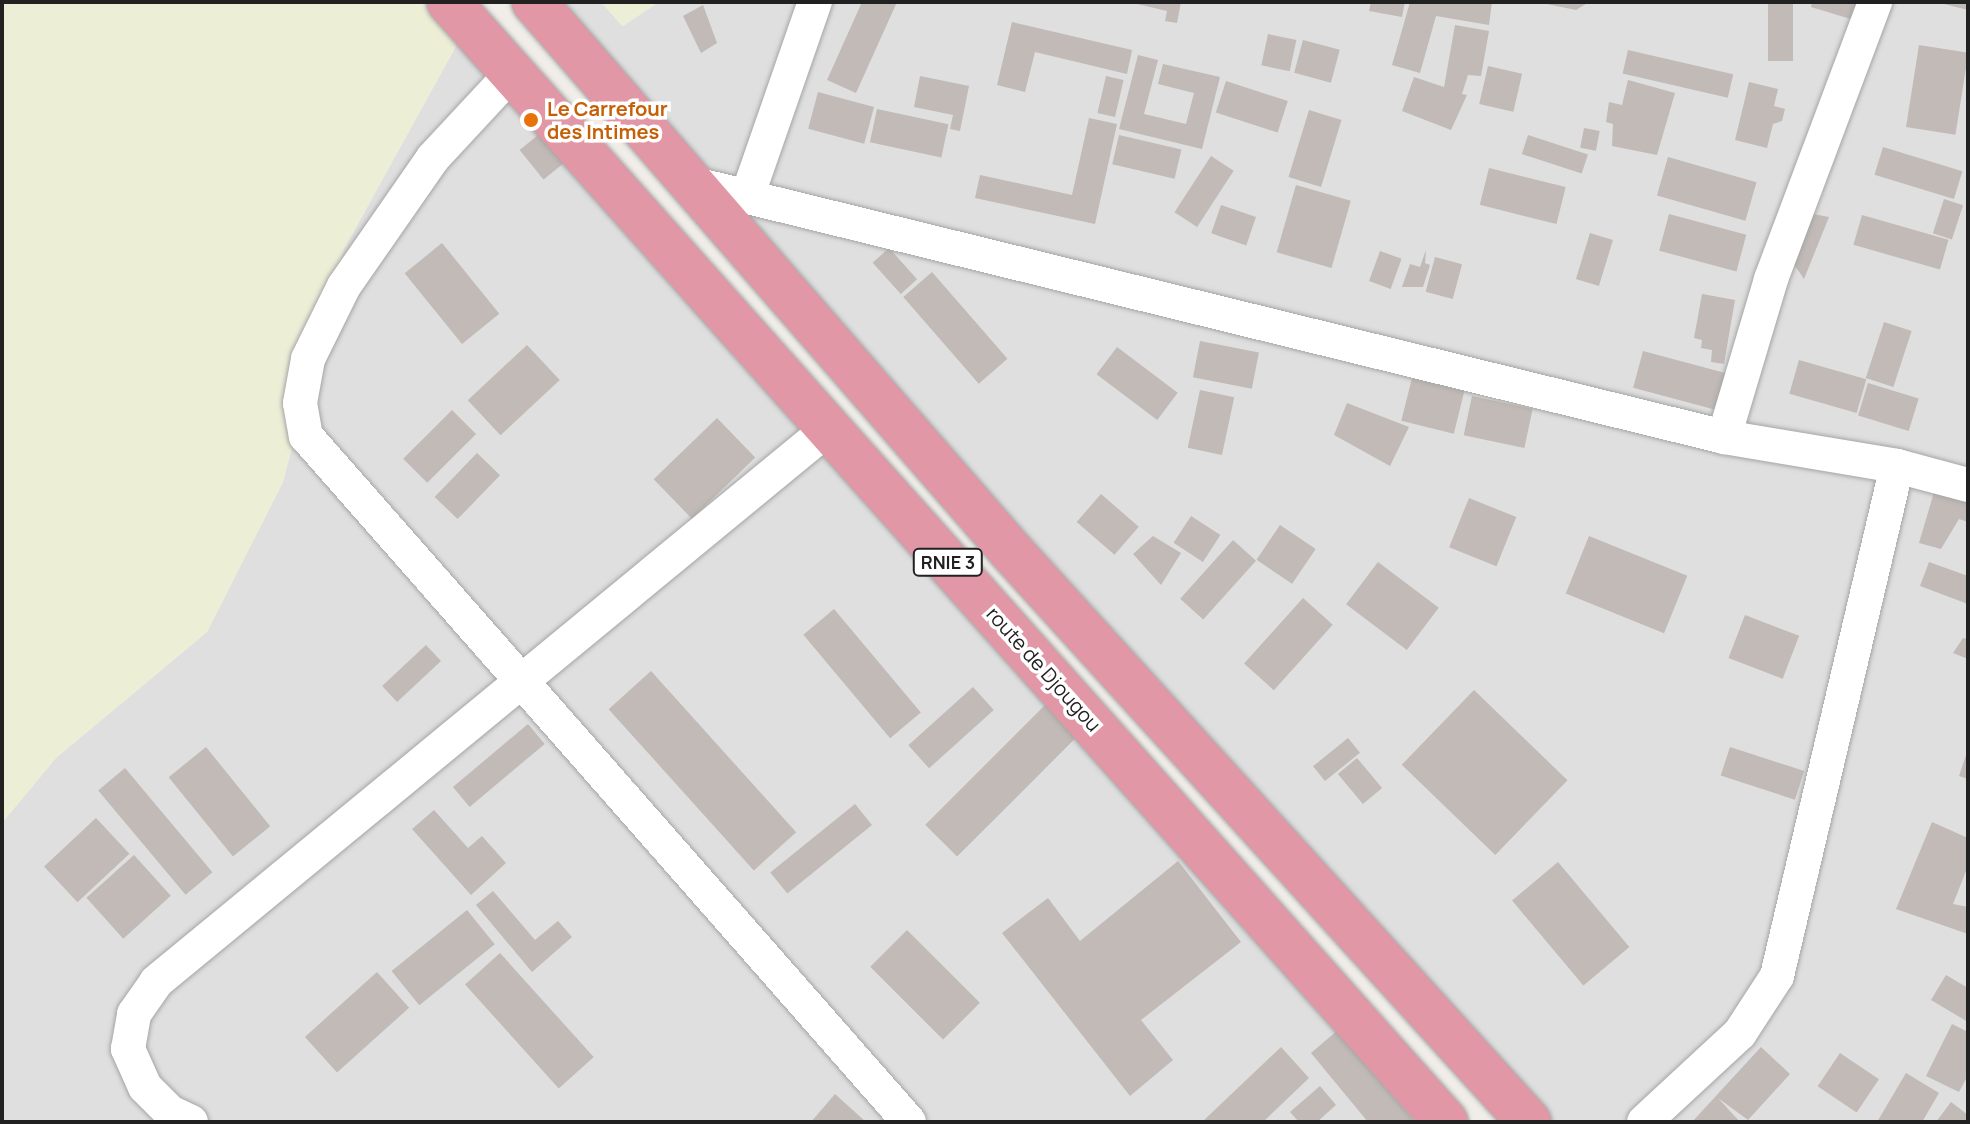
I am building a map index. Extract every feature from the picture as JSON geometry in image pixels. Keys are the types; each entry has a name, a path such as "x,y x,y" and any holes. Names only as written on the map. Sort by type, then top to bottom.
{"highway":[{"name":"route de Djougou","path":"449,2 1446,1122"},
{"name":"RNIE 3","path":"534,2 1010,550 1529,1122"},
{"path":"969,585 1010,550"}],"street":[{"path":"748,194 815,2"},
{"path":"1724,437 1771,279 1875,2"},
{"path":"512,73 433,158 344,286 308,359 300,403 306,436 525,679 909,1122"},
{"path":"691,183 748,194 1724,437 1897,466 1968,485"},
{"path":"191,1122 170,1112 145,1087 128,1049 134,1014 156,982 829,428"},
{"path":"1644,1122 1740,1033 1777,976 1854,667 1897,466"}],"shaded area":[{"path":"538,2 601,2 623,26 659,2 1968,2 1968,1122 1540,1122"},
{"path":"465,30 1473,1122 2,1122 2,823 56,758 207,632 283,482 343,251"}],"green space":[{"path":"2,2 419,2 465,30 343,251 283,482 207,632 56,758 2,823"},
{"path":"601,2 659,2 622,26"}],"building":[{"path":"862,2 897,2 856,93 827,80"},
{"path":"1181,2 1177,23 1165,21 1167,11 1133,3"},
{"path":"1371,2 1405,2 1402,17 1369,11"},
{"path":"1410,2 1492,2 1489,25 1436,16 1420,73 1392,65"},
{"path":"1537,2 1589,2 1576,10"},
{"path":"1768,2 1793,2 1793,61 1768,61"},
{"path":"1812,2 1859,2 1854,20 1811,7"},
{"path":"1968,2 1968,10 1940,3"},
{"path":"703,5 717,43 701,53 683,16"},
{"path":"1012,22 1132,50 1127,74 1035,52 1025,92 997,85"},
{"path":"1455,25 1489,31 1481,76 1468,75 1462,94 1467,95 1451,130 1402,111 1414,77 1444,87"},
{"path":"1268,34 1296,40 1290,71 1261,65"},
{"path":"1303,40 1340,50 1331,83 1294,73"},
{"path":"1919,45 1968,53 1955,135 1906,127"},
{"path":"1628,50 1733,74 1728,98 1623,73"},
{"path":"1138,55 1158,60 1144,114 1186,124 1194,93 1158,84 1163,64 1220,77 1202,149 1119,129"},
{"path":"1488,66 1522,74 1513,112 1479,104"},
{"path":"920,76 969,86 960,131 950,129 953,115 914,107"},
{"path":"1106,76 1124,80 1115,117 1097,113"},
{"path":"1628,80 1675,93 1657,155 1612,146 1613,124 1606,122 1609,102 1622,105"},
{"path":"1226,81 1288,101 1278,132 1216,112"},
{"path":"1749,82 1778,89 1774,106 1785,109 1782,121 1773,124 1767,148 1735,140"},
{"path":"818,92 874,107 864,144 808,129"},
{"path":"877,109 948,124 941,157 870,142"},
{"path":"1309,110 1342,120 1321,187 1289,177"},
{"path":"1089,118 1117,124 1095,224 975,198 980,175 1072,195"},
{"path":"553,123 577,153 543,180 520,150"},
{"path":"1584,128 1600,131 1596,151 1580,148"},
{"path":"1119,135 1181,149 1175,179 1112,164"},
{"path":"1528,135 1588,154 1582,173 1522,154"},
{"path":"1883,147 1962,171 1954,199 1875,175"},
{"path":"1211,156 1234,171 1197,227 1175,212"},
{"path":"1668,157 1756,182 1745,221 1657,195"},
{"path":"1489,168 1566,187 1556,224 1480,205"},
{"path":"1296,185 1351,201 1331,268 1277,252"},
{"path":"1944,199 1963,205 1952,239 1933,233"},
{"path":"1221,205 1256,217 1246,245 1211,233"},
{"path":"1808,213 1829,217 1804,279 1793,263"},
{"path":"1669,214 1746,235 1736,271 1659,251"},
{"path":"1862,215 1949,240 1940,270 1853,245"},
{"path":"1590,233 1613,240 1599,286 1576,279"},
{"path":"442,243 499,314 462,344 405,273"},
{"path":"889,248 917,279 901,294 873,263"},
{"path":"1426,250 1425,263 1430,265 1423,287 1402,287 1410,264 1420,267"},
{"path":"1380,251 1402,259 1391,289 1369,281"},
{"path":"1435,257 1462,264 1453,299 1426,292"},
{"path":"932,272 1007,359 979,384 903,297"},
{"path":"1702,294 1735,300 1724,364 1711,362 1712,350 1701,348 1702,340 1694,338"},
{"path":"1884,322 1912,331 1893,387 1866,378"},
{"path":"1200,341 1259,352 1252,389 1193,377"},
{"path":"527,345 560,380 500,435 468,400"},
{"path":"1117,347 1178,393 1157,420 1097,374"},
{"path":"1643,351 1729,374 1719,411 1633,388"},
{"path":"1799,360 1866,379 1857,413 1789,394"},
{"path":"1412,378 1464,391 1454,434 1401,421"},
{"path":"1868,383 1919,398 1909,431 1858,416"},
{"path":"1200,390 1234,397 1222,455 1188,448"},
{"path":"1472,396 1533,409 1524,448 1464,435"},
{"path":"1347,403 1409,427 1390,466 1334,435"},
{"path":"452,410 476,434 427,483 403,459"},
{"path":"717,418 755,458 692,519 654,479"},
{"path":"477,453 500,475 458,519 435,497"},
{"path":"1937,482 1968,492 1968,522 1959,519 1941,549 1919,543"},
{"path":"1101,494 1139,527 1114,555 1077,522"},
{"path":"1469,498 1516,517 1496,566 1449,547"},
{"path":"1191,516 1220,535 1203,562 1174,543"},
{"path":"1280,525 1316,549 1292,584 1257,560"},
{"path":"1153,536 1181,553 1161,585 1133,554"},
{"path":"1589,536 1687,576 1664,633 1566,593"},
{"path":"1233,540 1256,561 1203,619 1180,599"},
{"path":"1378,562 1439,608 1407,650 1346,604"},
{"path":"1929,562 1968,576 1968,604 1920,586"},
{"path":"1303,598 1333,625 1274,690 1244,663"},
{"path":"834,609 921,712 890,738 803,635"},
{"path":"1745,615 1799,636 1783,679 1729,658"},
{"path":"1963,638 1968,639 1968,659 1953,653"},
{"path":"426,645 441,661 397,702 382,686"},
{"path":"651,671 796,832 754,870 609,709"},
{"path":"973,687 994,710 929,768 908,745"},
{"path":"1474,690 1568,780 1495,855 1402,765"},
{"path":"1049,701 1081,733 957,857 925,825"},
{"path":"528,724 545,744 470,807 453,787"},
{"path":"1348,738 1360,753 1325,781 1313,766"},
{"path":"206,747 270,826 233,856 169,777"},
{"path":"1730,747 1804,771 1795,800 1721,776"},
{"path":"1968,749 1968,779 1959,776"},
{"path":"1357,758 1382,788 1363,804 1338,774"},
{"path":"125,768 212,872 186,895 98,790"},
{"path":"855,804 872,825 787,894 770,873"},
{"path":"434,810 468,848 482,836 506,863 471,895 412,829"},
{"path":"96,818 129,854 77,902 44,866"},
{"path":"1932,822 1968,838 1968,866 1953,904 1968,907 1968,934 1896,909"},
{"path":"134,855 171,896 123,939 86,898"},
{"path":"1178,861 1241,942 1141,1020 1173,1060 1130,1096 1002,933 1048,898 1080,941"},
{"path":"1558,862 1629,947 1583,986 1512,901"},
{"path":"493,891 535,940 558,921 572,937 532,972 476,905"},
{"path":"467,910 495,944 419,1005 392,971"},
{"path":"907,930 980,1003 943,1040 870,967"},
{"path":"500,953 594,1057 559,1088 465,984"},
{"path":"377,972 409,1008 337,1073 305,1037"},
{"path":"1946,975 1968,988 1968,1022 1931,1000"},
{"path":"1952,1024 1968,1032 1968,1075 1959,1092 1926,1076"},
{"path":"1338,1030 1415,1122 1368,1122 1311,1053"},
{"path":"1281,1047 1309,1078 1263,1122 1202,1122"},
{"path":"1761,1047 1790,1074 1748,1120 1718,1098 1740,1122 1692,1122"},
{"path":"1840,1053 1879,1079 1857,1112 1818,1086"},
{"path":"1906,1073 1939,1093 1922,1122 1877,1122"},
{"path":"1320,1086 1336,1105 1317,1122 1299,1122 1290,1112"},
{"path":"835,1094 866,1122 811,1122"},
{"path":"1951,1102 1968,1115 1968,1122 1936,1122"}],"place":[{"name":"Le Carrefour des Intimes","path":"531,120"}]}
